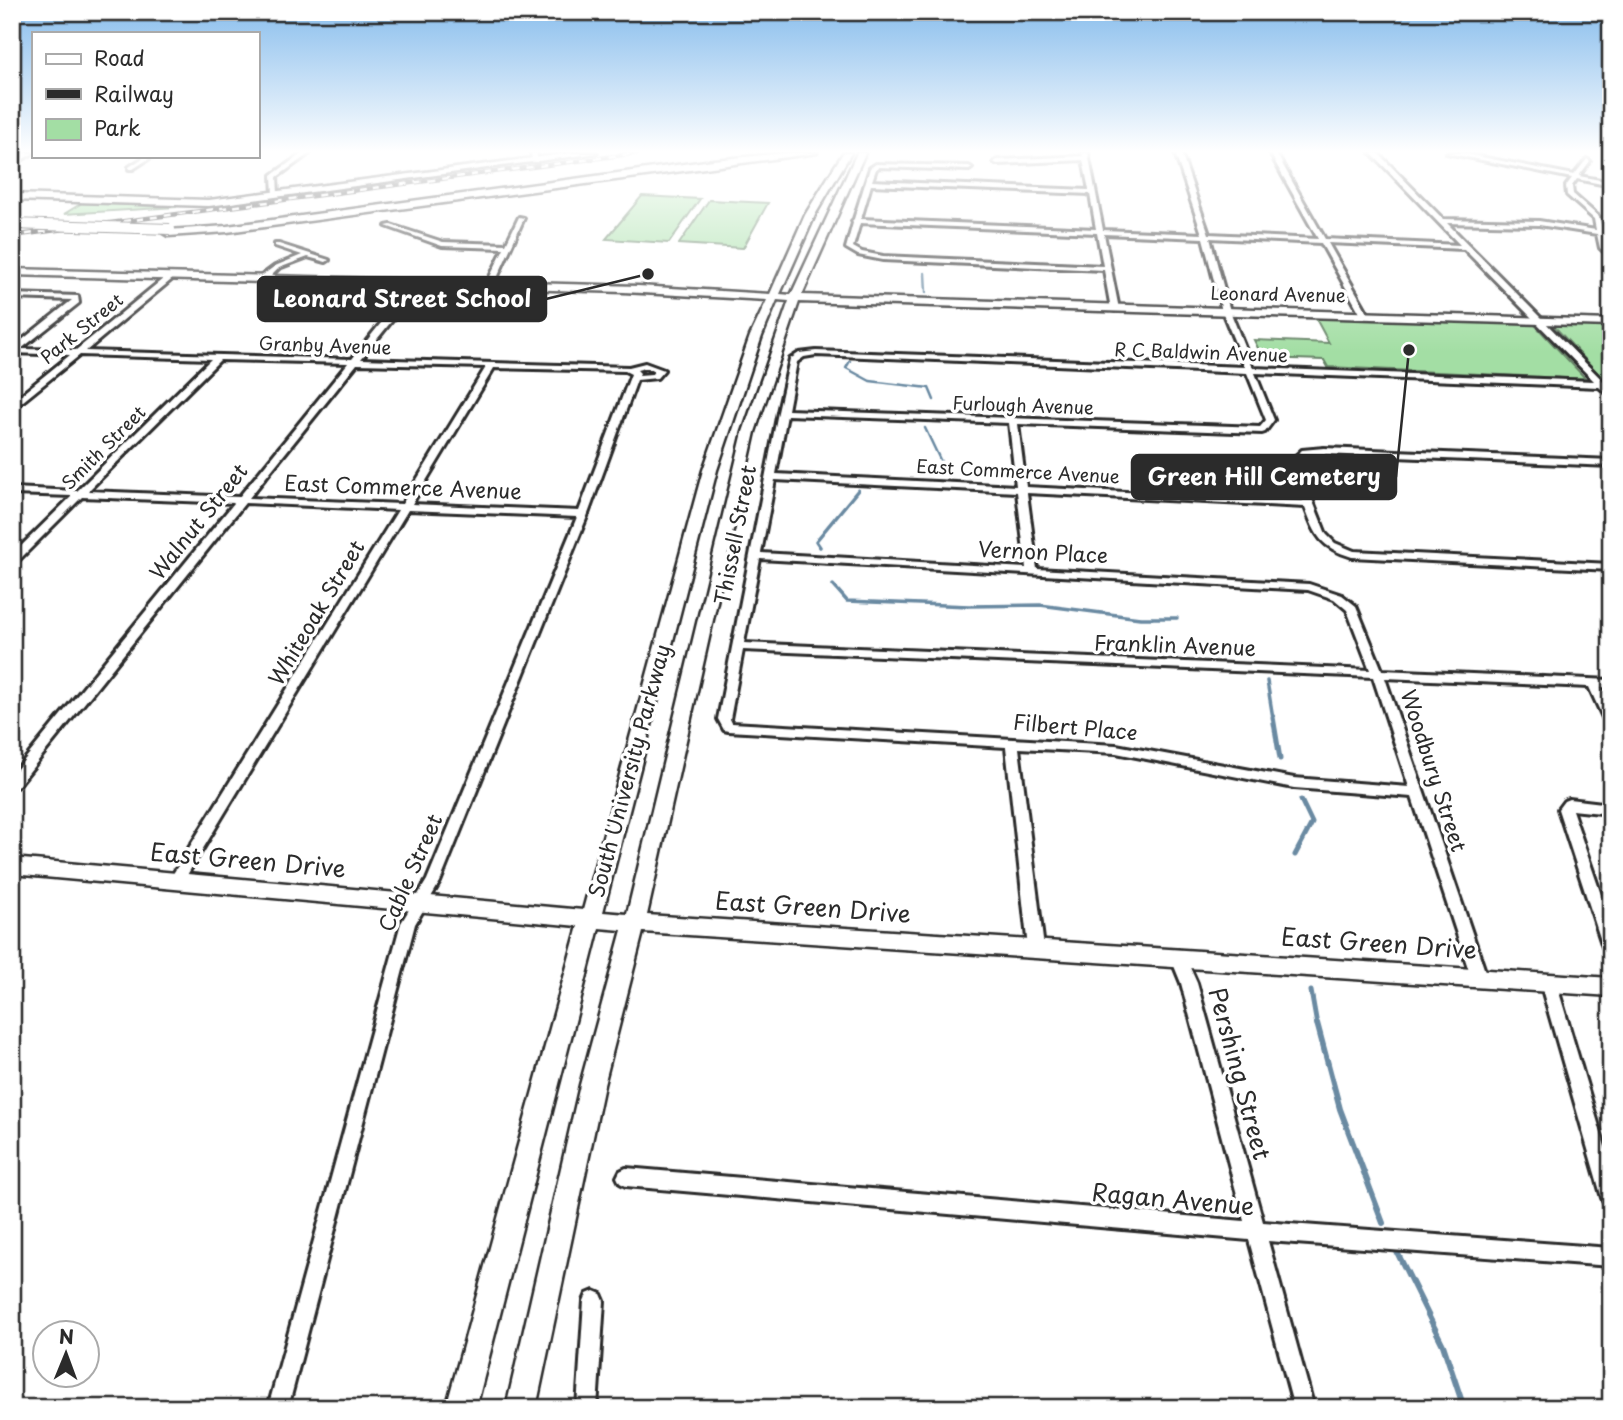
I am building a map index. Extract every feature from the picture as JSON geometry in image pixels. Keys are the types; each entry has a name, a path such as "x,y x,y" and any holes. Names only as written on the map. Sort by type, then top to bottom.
{"main road":[{"path":"169,231 257,219"},
{"path":"12,227 169,231 227,229 299,219"},
{"name":"South University Parkway","path":"461,1408 710,470 756,336 808,219"},
{"name":"South University Parkway","path":"521,1408 592,1085 634,923 749,432 796,296 831,219"},
{"name":"Leonard Avenue","path":"12,272 776,294 1115,309 1611,323"},
{"name":"East Green Drive","path":"12,866 634,923 1178,956 1611,987"}],"street":[{"path":"489,287 520,219"},
{"path":"1098,219 1115,309"},
{"path":"1201,219 1226,311 1249,371"},
{"path":"1310,219 1365,315"},
{"path":"1597,219 1603,248 1611,256"},
{"path":"1439,220 1539,223 1611,234"},
{"path":"1439,220 1611,394"},
{"path":"1107,268 875,257 860,254 848,246 855,221 1464,247"},
{"path":"389,226 442,244 508,246"},
{"path":"277,245 305,256 326,260"},
{"path":"263,279 277,267 305,256"},
{"name":"Park Street","path":"12,407 172,276"},
{"name":"Walnut Street","path":"12,784 416,284"},
{"name":"Granby Avenue","path":"12,296 65,296 75,298 76,302 13,351"},
{"name":"Granby Avenue","path":"13,351 491,366 633,374"},
{"name":"R C Baldwin Avenue","path":"802,355 816,353 1599,384"},
{"name":"Thissell Street","path":"728,727 724,719 782,412 793,361 802,355"},
{"name":"Smith Street","path":"12,561 217,358"},
{"name":"Whiteoak Street","path":"176,881 491,366"},
{"name":"Furlough Avenue","path":"782,412 1262,430 1270,420 1249,371"},
{"name":"Cable Street","path":"278,1408 408,923 433,882 583,514 633,374"},
{"path":"1013,421 1032,571"},
{"path":"1611,463 1324,451 1305,452 1294,458 1293,467 1307,504 1326,541 1340,550 1360,556 1401,559 1611,568"},
{"name":"East Commerce Avenue","path":"770,477 1307,504"},
{"name":"East Commerce Avenue","path":"12,491 583,514"},
{"name":"Vernon Place","path":"756,556 1309,587 1327,592"},
{"name":"Woodbury Street","path":"1327,592 1352,608 1377,673 1479,977"},
{"name":"Franklin Avenue","path":"738,646 1611,684"},
{"path":"1593,683 1611,722"},
{"name":"Filbert Place","path":"728,727 1116,750 1294,783 1415,792"},
{"path":"1012,743 1036,948"},
{"path":"1611,809 1569,804 1565,809 1611,947"},
{"name":"Pershing Street","path":"1178,956 1189,983 1304,1408"},
{"path":"1548,982 1611,1198"},
{"name":"Ragan Avenue","path":"626,1177 1256,1231 1611,1256"},
{"path":"587,1408 594,1301"}],"green space":[{"path":"623,219 686,219 669,243 606,239"},
{"path":"696,219 759,219 743,248 679,244"},
{"path":"1315,317 1534,324 1586,379 1328,367 1324,360 1263,358 1254,340 1329,343"},
{"path":"1554,326 1611,326 1611,384 1608,384"}],"waterway":[{"path":"925,273 926,292"},
{"path":"850,361 846,368 870,381 929,388 934,400"},
{"path":"925,428 942,464"},
{"path":"820,547 816,541 858,490"},
{"path":"833,585 847,601 969,606 1040,605 1140,618 1177,618"},
{"path":"1267,681 1273,718"},
{"path":"1273,717 1280,759"},
{"path":"1295,855 1312,823 1301,800"},
{"path":"1311,991 1317,1025"},
{"path":"1317,1023 1340,1109 1383,1223"},
{"path":"1396,1250 1443,1345 1464,1408"}],"railway":[{"path":"12,236 138,219"}],"place":[{"name":"Leonard Street School","path":"648,274"},
{"name":"Green Hill Cemetery","path":"1409,350"}]}
